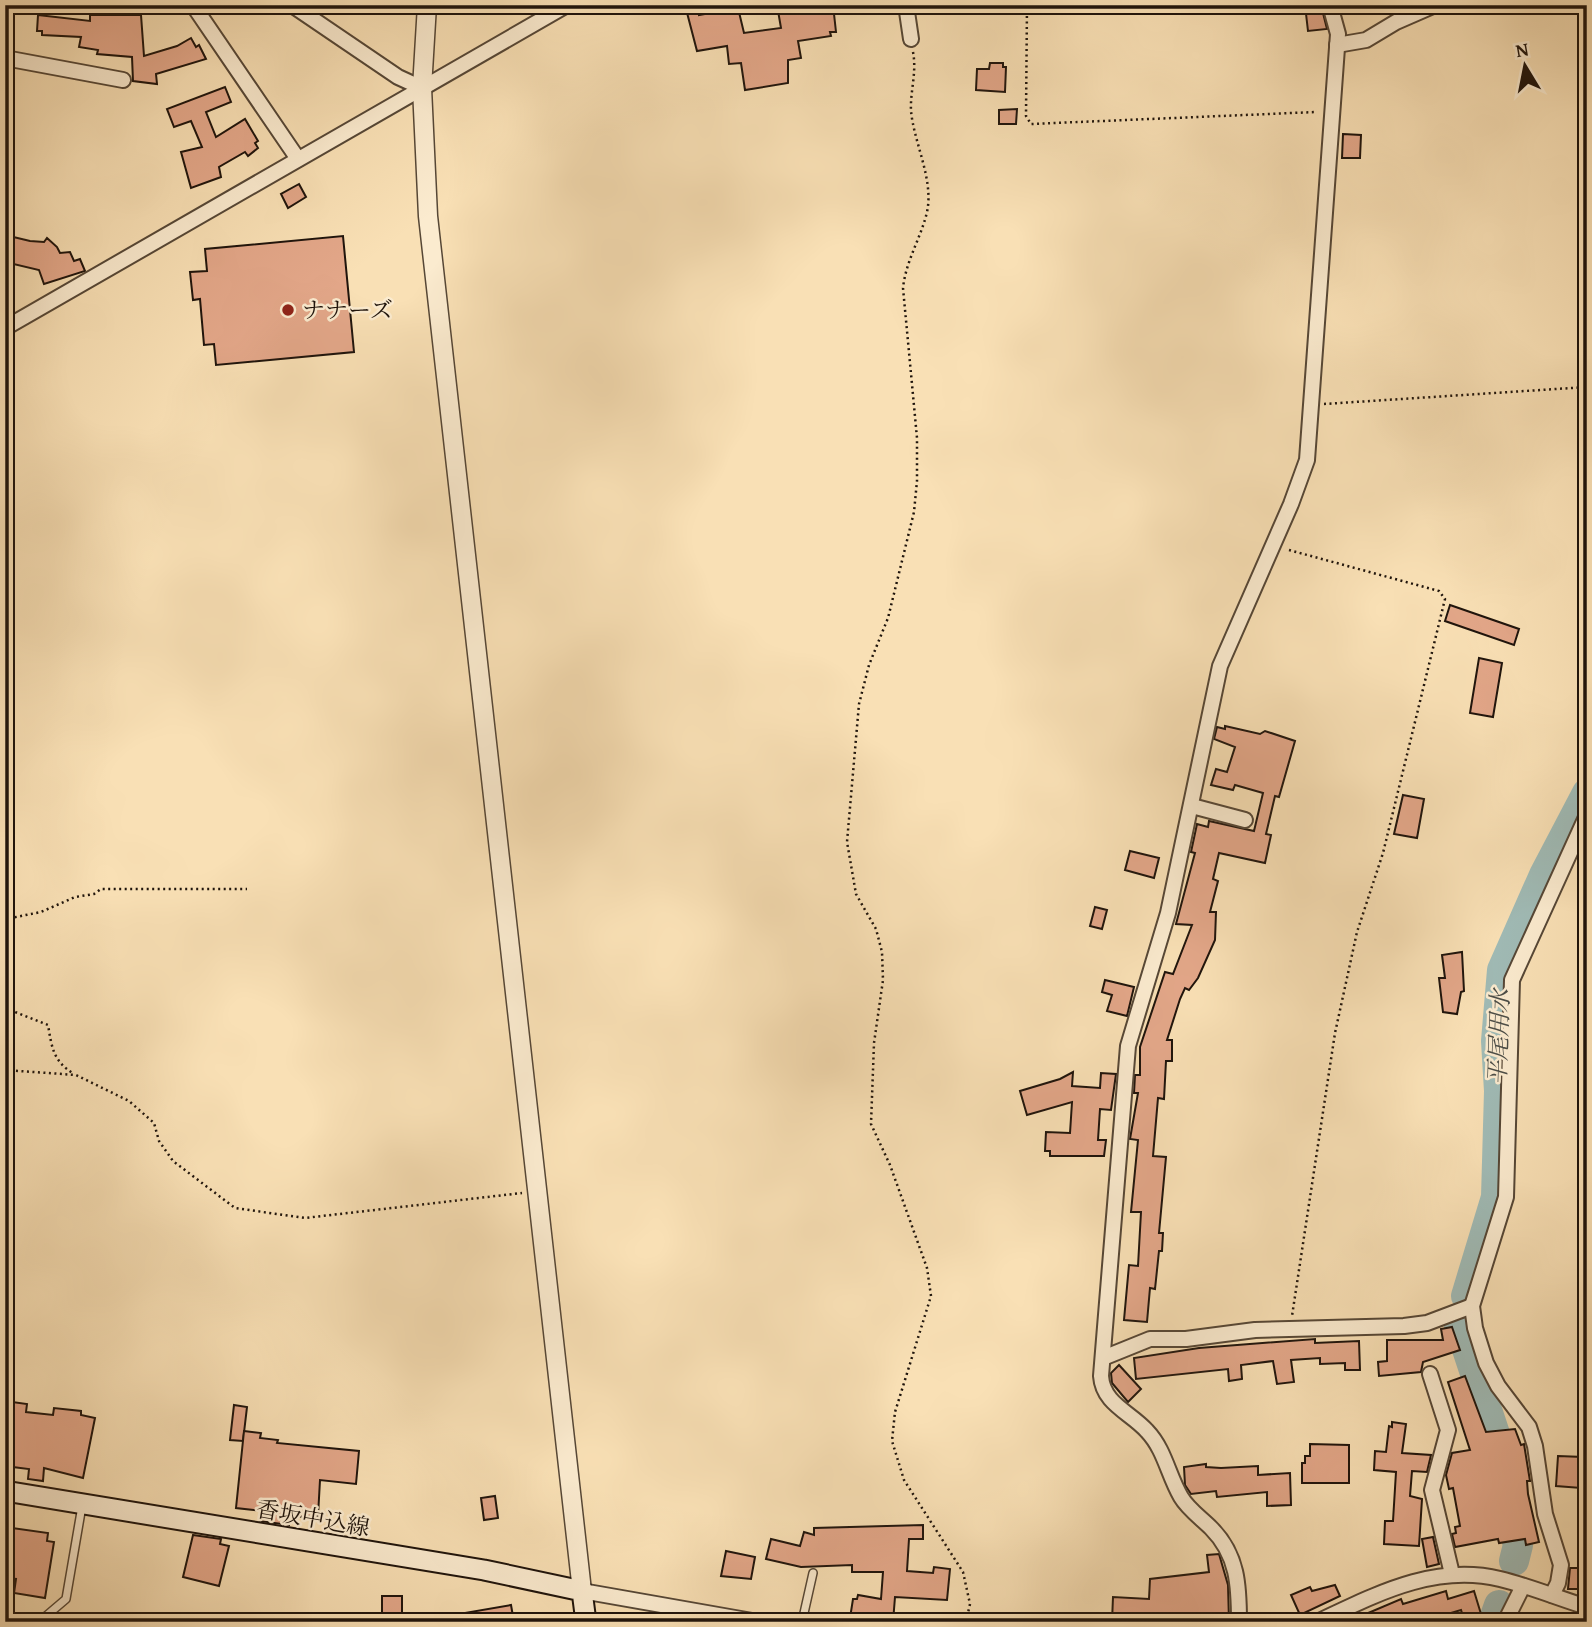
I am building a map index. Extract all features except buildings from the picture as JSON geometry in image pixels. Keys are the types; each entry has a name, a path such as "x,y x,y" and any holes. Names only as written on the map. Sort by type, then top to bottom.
{"main road":[{"name":"香坂中込線","path":"5,1491 484,1570 582,1591"},
{"path":"582,1591 586,1622"}],"street":[{"path":"193,5 298,159"},
{"path":"292,5 398,76 422,88"},
{"path":"427,5 422,88 430,238 582,1591 682,1615 758,1622"},
{"path":"5,328 567,5"},
{"path":"906,5 911,38"},
{"path":"1239,1622 1238,1584 1233,1560 1224,1542 1184,1502 1160,1448 1148,1431 1107,1396 1101,1376 1128,1046 1168,913 1220,666 1307,460 1330,111 1337,45 1337,24 1330,5"},
{"path":"1337,45 1366,40 1396,22 1435,5"},
{"path":"5,58 123,80"},
{"path":"1192,806 1245,820"},
{"path":"1552,1595 1558,1583 1561,1564 1545,1514 1535,1446 1529,1427 1497,1387 1486,1363 1475,1328 1472,1306 1506,1197 1512,980 1587,815"},
{"path":"1104,1359 1150,1339 1186,1339 1255,1330 1404,1326 1427,1323 1472,1306"},
{"path":"1430,1374 1448,1430 1432,1490 1452,1574"},
{"path":"1317,1622 1407,1583 1452,1574 1499,1578 1587,1607"},
{"path":"1505,1622 1523,1586"}],"lane":[{"path":"40,1622 66,1599 82,1504"},
{"path":"802,1622 813,1573"}],"path":[{"path":"1027,5 1026,116 1031,124 1330,111"},
{"path":"911,38 916,71 911,107 928,193 927,212 905,270 903,288 919,463 914,512 891,605 869,666 859,704 847,842 856,894 876,929 882,951 883,980 874,1043 871,1124 890,1165 927,1268 930,1289 928,1308 895,1412 892,1441 904,1480 963,1572 970,1604 966,1622"},
{"path":"1311,405 1587,387"},
{"path":"1273,545 1439,592 1445,599 1383,853 1357,932 1335,1033 1290,1329"},
{"path":"5,922 11,918 41,912 75,897 94,894 101,889 247,889"},
{"path":"5,1008 48,1025 52,1052 60,1065 128,1101 154,1123 159,1141 173,1161 235,1208 318,1218 536,1191"},
{"path":"5,1070 76,1075"}],"waterway":[{"name":"平尾用水","path":"1466,1296 1496,1197 1499,1091 1496,1041 1502,970 1544,875 1587,793"},
{"name":"平尾用水","path":"1459,1325 1497,1440 1506,1501 1518,1545 1514,1561"},
{"name":"平尾用水","path":"1493,1622 1499,1605"}],"place":[{"name":"ナナーズ","path":"288,310"}]}
